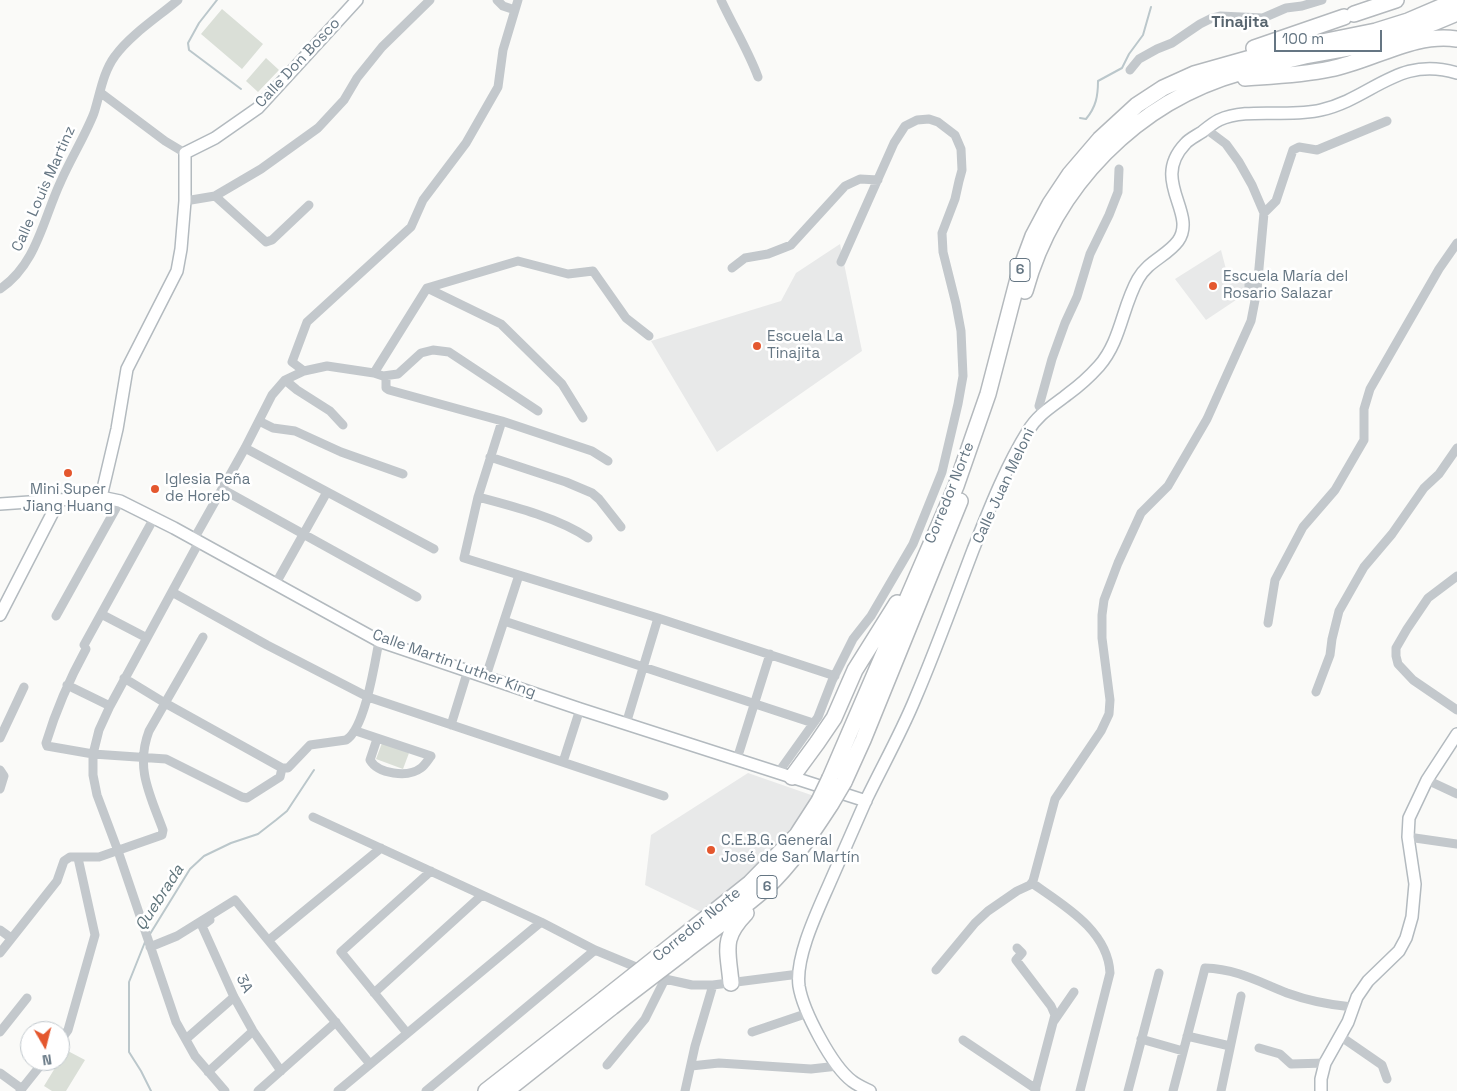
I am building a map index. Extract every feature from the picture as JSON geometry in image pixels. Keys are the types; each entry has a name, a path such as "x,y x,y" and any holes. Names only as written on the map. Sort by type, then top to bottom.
{"highway":[{"path":"1199,79 1268,43 1396,0"},
{"name":"Corredor Norte","path":"486,1091 608,1003 680,947 766,888 808,840 837,780 863,740 976,458 996,395 1029,276 1042,242 1059,209 1080,181 1109,148 1145,118 1173,100 1199,79 1272,52 1408,21 1457,0"},
{"name":"Corredor Norte","path":"837,780 922,562 956,486 988,394 1020,271 1033,236 1050,204 1070,174 1100,139 1137,105 1163,88 1379,42 1413,32 1457,13"},
{"path":"1199,79 1323,71 1426,39 1439,37 1457,39"},
{"path":"785,775 817,743 834,718 856,670 922,562"},
{"name":"Corredor Norte","path":"680,947 750,883 797,835 825,802"},
{"path":"731,983 728,943 730,933 734,925 766,888"},
{"name":"Corredor Norte","path":"506,1091 608,1003"}],"street":[{"name":"Calle Louis Martinz","path":"0,289 12,281 35,247 60,182 93,115 105,76 114,57 125,44 178,0"},
{"name":"Calle Don Bosco","path":"185,153 215,138 258,108 356,0"},
{"path":"185,201 215,196 261,169 318,128 344,100 357,78 382,47 430,0"},
{"path":"497,0 503,6 515,10"},
{"path":"304,371 292,362 307,322 410,227 423,200 466,143 484,115 498,87 503,50 518,0"},
{"path":"721,0 734,28 750,54 758,77"},
{"path":"1130,70 1139,59 1156,49 1172,44 1200,24 1212,18 1220,16 1263,18 1286,8 1302,6 1322,0"},
{"name":"Calle Juan Meloni","path":"870,1091 851,1080 838,1066 824,1045 808,1013 799,986 799,974 800,962 811,927 866,801 914,702 989,509 1022,441 1040,415 1072,392 1098,368 1111,350 1134,286 1140,275 1146,267 1177,243 1183,227 1180,208 1172,187 1170,172 1176,158 1185,144 1218,121 1233,116 1307,113 1326,109 1406,71 1425,68 1444,69 1457,74"},
{"path":"101,93 165,141 185,153 185,201 177,271 127,369 117,429 101,497"},
{"path":"785,775 821,711 853,639 871,616 916,535 942,472 963,376 961,331 943,252 942,233 955,199 962,170 961,149 955,136 938,122 929,119 917,120 905,126 894,143 841,262"},
{"path":"1264,213 1276,201 1293,150 1299,147 1317,150 1387,121"},
{"path":"936,970 975,923 988,911 1032,883 1055,799 1101,731 1109,714 1110,700 1102,638 1102,615 1104,600 1118,563 1141,512 1168,486 1207,419 1251,321 1257,290 1264,213 1252,185 1239,162 1226,144 1206,129"},
{"path":"1044,412 1039,406 1052,358 1077,297 1090,254 1118,192 1119,168"},
{"path":"732,268 746,258 768,254 791,245 845,186 860,179 878,180"},
{"path":"215,196 266,242 272,240 309,205"},
{"path":"1268,623 1275,580 1298,538 1302,526 1334,490 1364,440 1364,409 1370,389 1434,277 1457,244"},
{"path":"374,373 427,288 518,262 568,274 593,271 626,318 648,336"},
{"path":"1249,283 1249,288 1257,290"},
{"path":"427,288 501,324 562,384 584,418"},
{"path":"225,1091 195,1056 176,1022 97,795 93,775 94,754 99,730 110,706 172,592 222,489 272,395 286,380 304,371 327,366 386,376 398,374 421,353 433,350 449,352 538,411"},
{"path":"386,376 386,388 389,390 502,420 592,451 608,461"},
{"path":"286,380 297,390 330,411 342,424"},
{"path":"502,420 478,497 464,558 658,618 835,676"},
{"path":"259,421 273,428 295,431 341,452 403,474"},
{"path":"245,448 434,549"},
{"path":"1316,692 1330,655 1339,611 1364,566 1392,534 1424,488 1439,474 1457,448"},
{"path":"490,457 566,482 592,493 621,527"},
{"path":"222,489 417,597"},
{"path":"276,583 326,492"},
{"name":"Calle Martin Luther King","path":"0,504 101,497 120,501 197,540 379,641 580,709 866,801"},
{"path":"478,497 571,527 588,538"},
{"path":"0,615 53,512 54,500"},
{"path":"56,616 120,501"},
{"path":"154,518 101,614 67,685 53,717 46,743 47,746 94,754 166,759 247,798 280,777 282,768"},
{"path":"486,676 519,576"},
{"path":"1457,576 1428,598 1396,648 1398,664 1413,680 1457,710"},
{"path":"172,592 368,697 664,796"},
{"path":"101,614 147,638"},
{"path":"626,724 658,618"},
{"path":"504,621 813,723"},
{"path":"0,953 56,881 64,860 70,857 98,857 162,835 163,833 144,773 142,756 144,744 149,731 203,637"},
{"path":"124,678 282,768 288,768 310,745 346,740 352,737 368,697 379,641"},
{"path":"737,759 770,654"},
{"path":"451,725 468,670"},
{"path":"67,685 110,706"},
{"path":"0,738 24,687"},
{"path":"563,762 580,709"},
{"path":"356,731 431,756 420,769 413,772 389,772 377,767 370,760 377,739"},
{"path":"1321,1091 1321,1079 1325,1063 1348,1022 1357,997 1368,981 1399,950 1406,938 1412,917 1415,884 1408,837 1409,818 1426,780 1457,734"},
{"path":"0,770 4,776 0,789"},
{"path":"1426,780 1457,794"},
{"path":"313,817 541,922 596,950 665,980 692,985 713,985 799,974"},
{"path":"1408,837 1457,844"},
{"path":"268,940 381,848"},
{"path":"70,1023 95,935 78,858"},
{"path":"408,1033 341,952 431,871"},
{"path":"1032,883 1086,924 1103,947 1109,962 1108,982 1080,1091"},
{"path":"374,993 482,895"},
{"path":"150,945 177,936 235,900 370,1064"},
{"name":"3A","path":"220,910 218,914 202,926 234,997 253,1031 281,1071"},
{"path":"338,1091 541,922"},
{"path":"0,930 11,938"},
{"path":"963,1040 1035,1090 1055,1015 1016,960 1022,953 1018,948"},
{"path":"426,1091 596,950"},
{"path":"1172,1091 1205,968 1251,977 1287,993 1309,1000 1328,1005 1352,1007"},
{"path":"1128,1091 1159,973"},
{"path":"607,1066 645,1019 665,980"},
{"path":"685,1091 713,985"},
{"path":"1053,1021 1074,992"},
{"path":"1221,1091 1241,996"},
{"path":"186,1039 234,997"},
{"path":"0,1032 27,998"},
{"path":"752,1032 808,1013"},
{"path":"258,1091 336,1022"},
{"path":"208,1072 253,1031"},
{"path":"1187,1036 1230,1046"},
{"path":"1340,1036 1382,1065 1387,1079"},
{"path":"1141,1040 1183,1051"},
{"path":"1259,1048 1280,1054 1291,1064 1325,1063"},
{"path":"691,1066 718,1063 811,1069 838,1066"},
{"path":"0,1073 21,1090 36,1071"}],"shaded area":[{"path":"222,9 263,44 242,69 201,34"},
{"path":"266,58 279,70 258,92 246,81"},
{"name":"Escuela La Tinajita","path":"840,244 862,351 717,452 651,341 781,301 796,273"},
{"name":"Escuela María del Rosario Salazar","path":"1221,250 1228,277 1245,280 1248,292 1206,320 1175,279"},
{"path":"382,743 409,753 403,769 376,759"},
{"name":"C.E.B.G. General José de San Martín","path":"748,773 814,796 808,808 758,866 703,913 645,885 651,835"},
{"path":"70,1052 85,1060 66,1091 52,1091 44,1086 53,1071 70,1071"}],"waterway":[{"name":"Quebrada","path":"217,0 199,23 188,43 189,50 241,89"},
{"path":"1080,118 1086,119 1094,106 1098,81 1122,68 1129,54 1143,35 1151,7"},
{"name":"Quebrada","path":"150,934 190,869 204,856 231,843 258,834 276,820 287,811 314,770"},
{"name":"Quebrada","path":"145,942 129,982 129,1052 151,1091"}],"place":[{"name":"Escuela María del Rosario Salazar","path":"1213,286"},
{"name":"Escuela La Tinajita","path":"757,346"},
{"name":"Mini Super Jiang Huang","path":"68,473"},
{"name":"Iglesia Peña de Horeb","path":"155,489"},
{"name":"C.E.B.G. General José de San Martín","path":"711,850"}],"district":[{"name":"Tinajita","path":"1240,23"}]}
